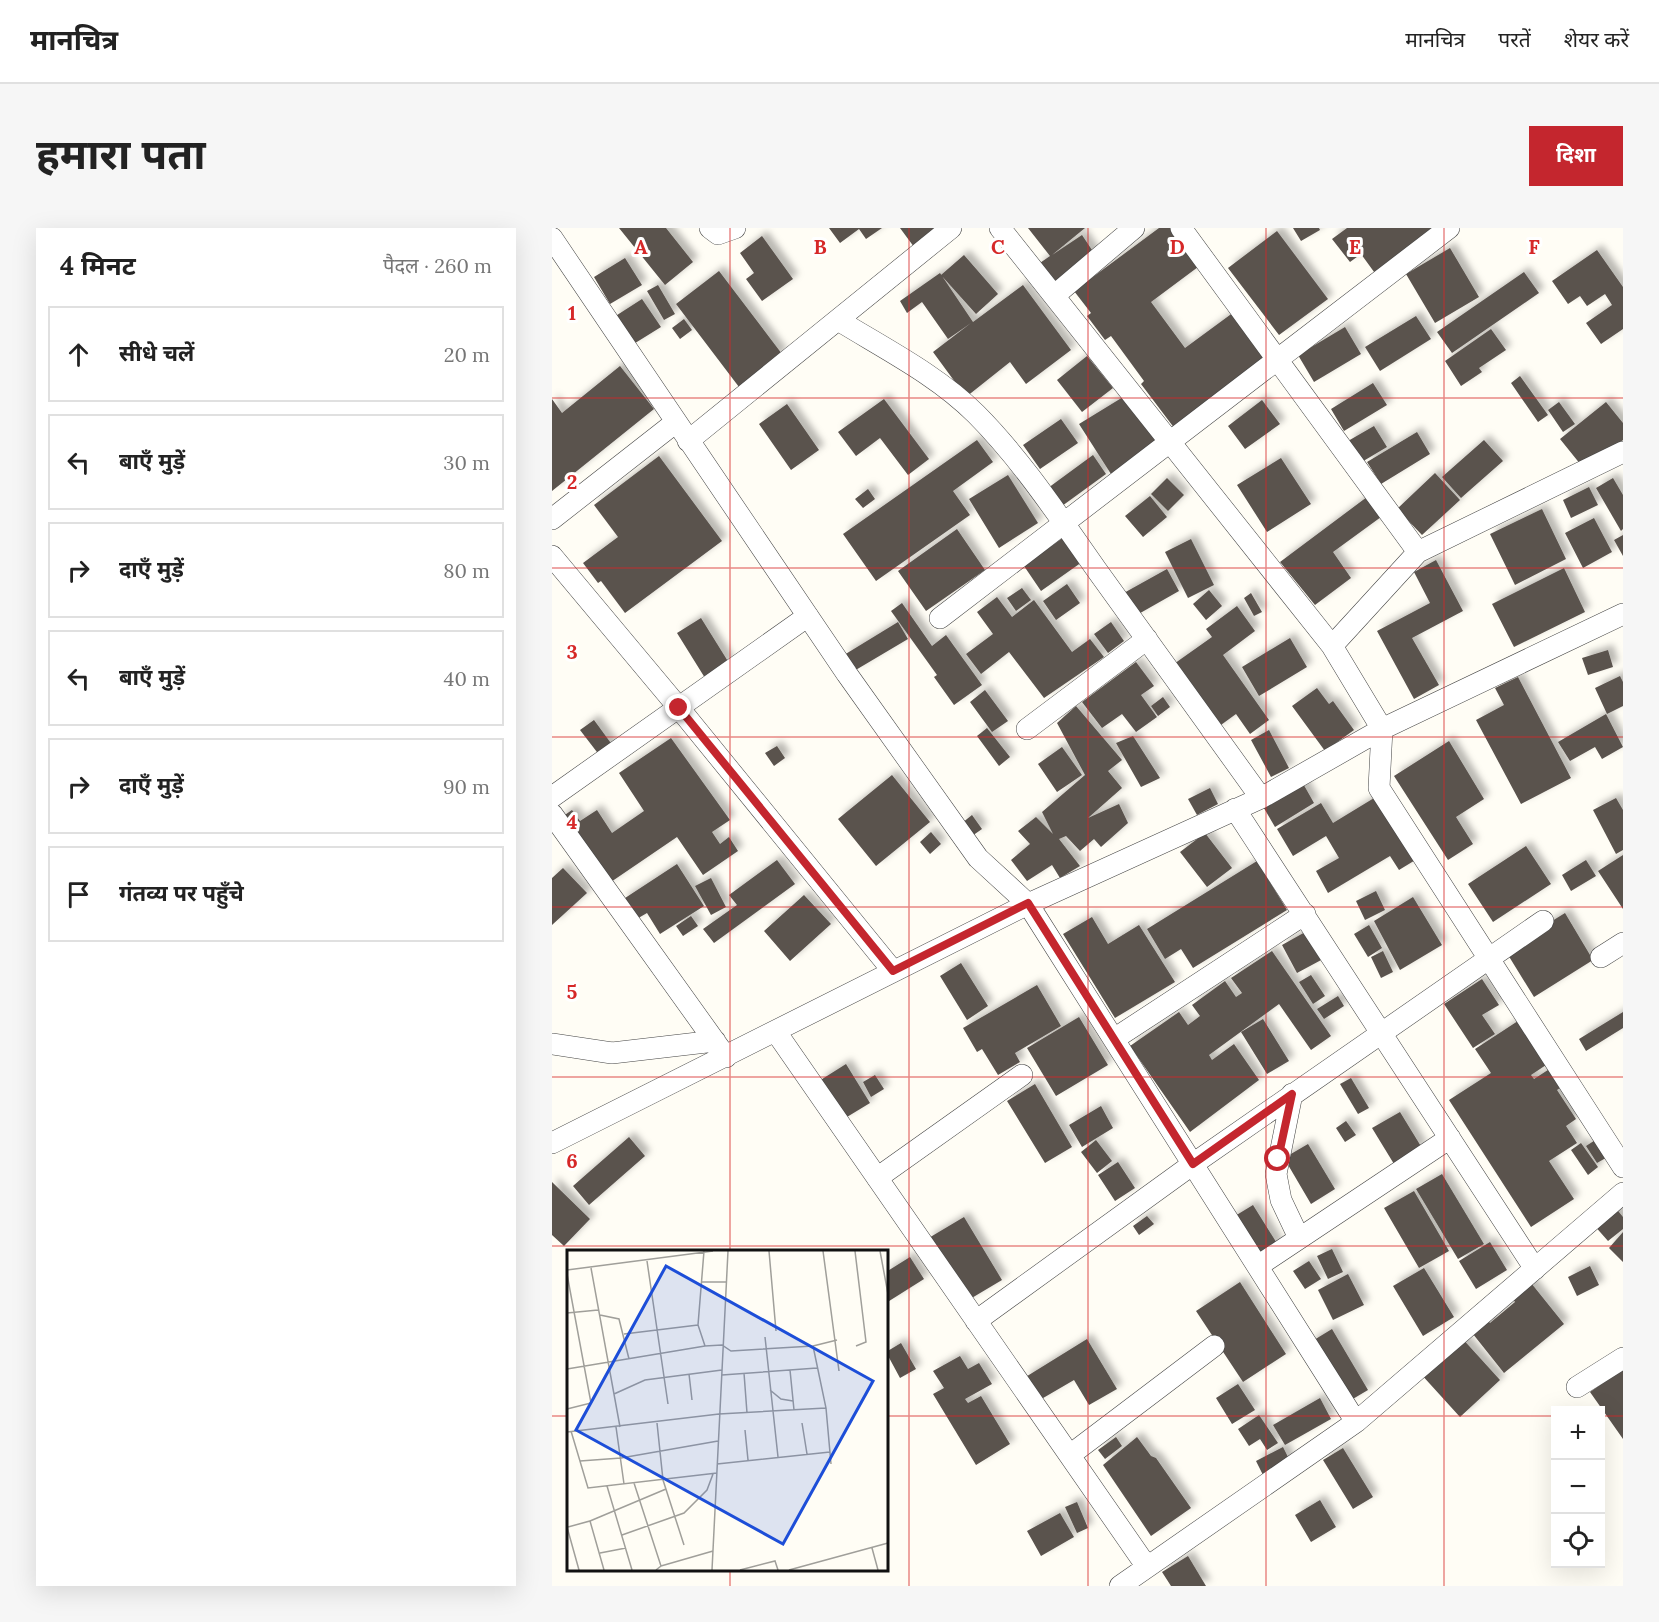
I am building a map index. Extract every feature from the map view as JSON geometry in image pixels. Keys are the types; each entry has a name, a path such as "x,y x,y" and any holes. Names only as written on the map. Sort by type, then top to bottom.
{"street":[{"path":"710,228 718,234 735,228"},
{"path":"688,441 951,228"},
{"path":"1000,228 1332,646 1383,729 1379,788 1623,1167"},
{"path":"1055,295 1134,228"},
{"path":"1181,228 1418,552"},
{"path":"940,618 1449,228"},
{"path":"552,238 808,616 978,858 1028,903 1356,1422"},
{"path":"837,320 921,371 976,414 1064,523 1261,798"},
{"path":"552,519 675,422"},
{"path":"1332,646 1418,552 1623,452"},
{"path":"552,556 893,971"},
{"path":"552,1143 721,1049 776,1032 1028,903 1261,798 1383,729 1623,614"},
{"path":"552,797 808,616"},
{"path":"1027,729 1147,639"},
{"path":"1235,809 1535,1269"},
{"path":"552,814 721,1049"},
{"path":"1114,1039 1305,914"},
{"path":"976,1321 1292,1094 1543,921"},
{"path":"1601,957 1623,943"},
{"path":"776,1032 1147,1567"},
{"path":"552,1044 612,1053 721,1049"},
{"path":"877,1178 1022,1075"},
{"path":"1292,1094 1276,1174 1281,1200 1299,1238"},
{"path":"1258,1266 1450,1138"},
{"path":"1120,1586 1356,1422 1623,1193"},
{"path":"1070,1455 1214,1346"},
{"path":"1577,1387 1623,1358"}],"building":[{"path":"619,228 666,228 693,262 665,285"},
{"path":"829,228 882,228 866,239 859,229 840,243"},
{"path":"900,228 933,228 938,235 917,251"},
{"path":"1028,228 1085,228 1052,255 1082,235 1096,256 1051,286 1037,265 1050,256"},
{"path":"1159,228 1170,228 1198,267 1151,302 1185,348 1234,312 1270,359 1175,429 1141,384 1144,381 1111,336 1105,340 1087,316 1091,313 1074,291"},
{"path":"1293,228 1319,228 1320,230 1301,241"},
{"path":"1347,228 1440,228 1377,276 1361,254 1350,262 1332,239"},
{"path":"1277,231 1328,299 1279,335 1228,268"},
{"path":"762,236 793,279 762,301 746,279 754,273 740,253"},
{"path":"1450,248 1479,297 1435,323 1406,274"},
{"path":"1597,250 1623,287 1623,329 1601,344 1586,323 1612,305 1605,294 1587,306 1580,296 1568,304 1552,281"},
{"path":"964,255 998,294 976,314 941,275"},
{"path":"625,258 642,285 610,304 594,277"},
{"path":"719,271 782,354 739,387 676,304"},
{"path":"1524,272 1539,293 1452,353 1437,332"},
{"path":"940,273 973,322 1023,285 1071,350 1026,384 1010,362 966,397 933,352 971,323 948,339 922,302 907,313 900,301"},
{"path":"658,285 675,314 664,320 647,291"},
{"path":"642,299 661,327 632,345 614,317"},
{"path":"1416,316 1431,339 1380,371 1365,347"},
{"path":"684,319 692,330 680,339 672,328"},
{"path":"1345,327 1361,354 1314,382 1298,355"},
{"path":"1491,329 1506,350 1479,368 1482,372 1461,386 1445,361"},
{"path":"1087,356 1113,388 1082,412 1057,380"},
{"path":"620,366 654,409 552,491 552,399 562,413"},
{"path":"1520,376 1548,415 1538,422 1511,383"},
{"path":"1373,383 1387,405 1344,431 1331,409"},
{"path":"1128,394 1159,443 1111,474 1079,424"},
{"path":"884,399 929,459 908,475 880,438 856,456 838,432"},
{"path":"1262,400 1280,424 1245,449 1228,426"},
{"path":"1559,402 1575,424 1563,432 1548,410"},
{"path":"1606,402 1623,423 1623,440 1585,470 1560,439"},
{"path":"787,404 819,450 791,470 759,424"},
{"path":"1061,419 1078,443 1040,469 1023,445"},
{"path":"1374,426 1387,447 1360,463 1348,441"},
{"path":"1417,432 1430,454 1381,484 1367,462"},
{"path":"977,440 993,462 953,491 970,515 876,581 843,534"},
{"path":"1484,440 1503,461 1461,498 1442,477"},
{"path":"1093,455 1106,474 1062,506 1048,488"},
{"path":"659,456 722,541 625,613 601,581 598,583 583,563 618,537 594,505"},
{"path":"1281,458 1311,504 1267,532 1237,485"},
{"path":"1435,473 1460,500 1422,535 1397,509"},
{"path":"1008,475 1038,523 999,548 969,499"},
{"path":"1167,478 1184,495 1168,511 1151,494"},
{"path":"1613,478 1623,495 1623,529 1621,531 1596,488"},
{"path":"1589,487 1598,505 1571,518 1563,500"},
{"path":"868,489 875,499 863,508 855,499"},
{"path":"1150,496 1167,517 1143,537 1125,516"},
{"path":"1367,497 1381,517 1333,552 1351,578 1315,605 1280,562"},
{"path":"1542,509 1566,559 1515,585 1490,534"},
{"path":"1594,518 1612,552 1583,568 1565,533"},
{"path":"957,529 985,570 926,611 898,571"},
{"path":"1623,535 1623,556 1614,540"},
{"path":"1064,537 1082,562 1041,591 1024,566"},
{"path":"1191,539 1214,585 1188,598 1165,552"},
{"path":"1436,560 1463,611 1412,638 1439,685 1414,699 1377,631 1430,603 1414,572"},
{"path":"1564,568 1585,612 1514,647 1492,604"},
{"path":"1167,569 1179,591 1135,616 1122,594"},
{"path":"1067,584 1080,603 1056,620 1043,601"},
{"path":"1022,588 1031,600 1016,611 1007,598"},
{"path":"1209,590 1222,606 1206,620 1193,604"},
{"path":"1251,593 1262,612 1254,616 1244,598"},
{"path":"997,597 1012,617 1034,600 1072,652 1090,639 1104,657 1044,698 1009,652 981,674 966,654 993,634 977,612"},
{"path":"902,603 932,646 946,635 982,685 954,705 934,677 937,675 891,611"},
{"path":"1237,606 1255,631 1223,655 1269,720 1250,734 1236,714 1214,730 1171,666 1212,637 1206,629"},
{"path":"701,618 729,663 705,678 677,633"},
{"path":"898,622 908,639 854,671 844,655"},
{"path":"1111,622 1124,641 1108,653 1094,634"},
{"path":"1290,638 1307,667 1259,696 1242,667"},
{"path":"1608,650 1613,667 1588,675 1582,658"},
{"path":"1136,662 1154,686 1141,695 1157,717 1136,732 1122,714 1102,728 1082,702"},
{"path":"1620,676 1623,682 1623,706 1607,714 1595,688"},
{"path":"1518,677 1571,778 1521,804 1476,720 1504,705 1495,688"},
{"path":"1317,688 1329,704 1333,701 1354,730 1325,751 1292,706"},
{"path":"985,690 1008,721 992,732 970,702"},
{"path":"1163,697 1170,707 1158,716 1151,706"},
{"path":"1076,706 1122,760 1108,771 1122,788 1088,818 1119,804 1128,823 1101,847 1094,839 1080,851 1066,836 1059,839 1080,866 1060,878 1052,865 1027,881 1011,860 1030,844 1018,831 1036,817 1053,834 1042,812 1085,775 1057,723"},
{"path":"1606,714 1623,747 1602,759 1595,747 1570,761 1558,742"},
{"path":"594,720 613,746 600,756 580,730"},
{"path":"987,728 1010,757 999,766 977,736"},
{"path":"1269,730 1289,768 1271,777 1251,740"},
{"path":"1133,736 1160,778 1141,787 1116,743"},
{"path":"671,738 730,820 712,832 720,844 729,837 738,851 703,875 677,837 605,886 559,819 572,810 580,821 597,810 612,833 644,811 619,773"},
{"path":"1449,741 1484,799 1456,817 1473,844 1448,860 1394,776"},
{"path":"777,746 785,758 774,766 765,753"},
{"path":"1062,747 1082,775 1057,792 1038,764"},
{"path":"892,775 930,822 876,866 838,819"},
{"path":"1301,780 1314,803 1275,827 1261,803"},
{"path":"1210,788 1218,804 1197,815 1188,799"},
{"path":"1379,795 1417,859 1399,870 1390,856 1328,893 1316,871 1339,858 1326,836 1293,856 1277,829 1321,803 1333,823"},
{"path":"1616,798 1623,810 1623,850 1616,854 1593,810"},
{"path":"972,815 982,829 972,836 962,823"},
{"path":"931,832 941,844 930,854 920,842"},
{"path":"1205,833 1232,868 1207,887 1180,852"},
{"path":"1526,846 1551,884 1493,922 1468,884"},
{"path":"1623,855 1623,909 1598,871"},
{"path":"777,860 795,884 714,943 703,929 737,905 729,895"},
{"path":"1586,860 1596,876 1571,891 1562,875"},
{"path":"1257,861 1287,910 1193,968 1181,949 1165,959 1147,929"},
{"path":"677,864 704,906 660,934 647,913 635,920 622,900"},
{"path":"563,868 587,893 552,925 552,878"},
{"path":"711,878 726,907 711,915 695,886"},
{"path":"1376,891 1385,910 1365,920 1356,901"},
{"path":"804,895 831,924 790,961 764,931"},
{"path":"1413,897 1442,945 1400,970 1374,921"},
{"path":"1565,913 1593,960 1534,997 1505,950"},
{"path":"691,916 698,926 683,936 676,926"},
{"path":"1092,917 1108,944 1139,925 1175,982 1115,1018 1063,934"},
{"path":"1369,925 1382,948 1368,957 1354,934"},
{"path":"1307,931 1323,959 1297,973 1282,945"},
{"path":"1272,951 1331,1036 1311,1050 1279,1004 1209,1055 1212,1060 1234,1044 1259,1080 1190,1132 1130,1046 1179,1012 1188,1025 1200,1016 1192,1005 1225,981 1236,997 1242,993 1231,978"},
{"path":"1383,951 1393,972 1381,978 1371,957"},
{"path":"961,963 988,1006 967,1020 940,976"},
{"path":"1311,975 1325,996 1313,1004 1299,982"},
{"path":"1482,979 1499,1005 1482,1015 1495,1034 1473,1048 1444,1004"},
{"path":"1037,985 1061,1026 1015,1053 1020,1062 998,1075 982,1049 977,1052 963,1028"},
{"path":"1338,996 1344,1006 1324,1019 1317,1009"},
{"path":"1623,1012 1623,1028 1586,1051 1579,1039"},
{"path":"1079,1017 1108,1065 1056,1096 1027,1048"},
{"path":"1263,1019 1289,1061 1267,1074 1241,1032"},
{"path":"1521,1019 1549,1063 1531,1075 1534,1079 1551,1068 1563,1086 1557,1090 1576,1119 1566,1126 1577,1143 1549,1161 1574,1199 1531,1227 1449,1100 1491,1073 1475,1049"},
{"path":"846,1064 870,1103 842,1120 819,1081"},
{"path":"875,1075 884,1089 871,1097 863,1082"},
{"path":"1351,1078 1369,1108 1358,1114 1340,1084"},
{"path":"1035,1084 1072,1147 1045,1163 1007,1101"},
{"path":"1101,1106 1113,1128 1082,1147 1069,1125"},
{"path":"1400,1112 1422,1148 1394,1164 1372,1128"},
{"path":"1346,1121 1356,1135 1345,1142 1336,1128"},
{"path":"629,1137 645,1156 589,1205 573,1186"},
{"path":"1600,1137 1611,1155 1597,1163 1586,1146"},
{"path":"1096,1140 1112,1161 1097,1173 1081,1152"},
{"path":"1581,1143 1598,1167 1588,1175 1571,1150"},
{"path":"1308,1144 1335,1189 1311,1204 1284,1158"},
{"path":"1118,1162 1135,1188 1115,1201 1098,1175"},
{"path":"1442,1174 1484,1244 1458,1259 1416,1189"},
{"path":"552,1182 590,1219 564,1246 552,1235"},
{"path":"1414,1191 1449,1251 1419,1268 1384,1208"},
{"path":"1253,1205 1278,1245 1255,1259 1230,1219"},
{"path":"1614,1206 1623,1217 1623,1229 1608,1241 1593,1224"},
{"path":"1147,1216 1154,1224 1139,1235 1133,1226"},
{"path":"964,1217 1002,1280 965,1302 927,1239"},
{"path":"1623,1232 1623,1262 1609,1248"},
{"path":"1490,1242 1507,1270 1476,1289 1459,1261"},
{"path":"1332,1249 1343,1272 1328,1279 1317,1256"},
{"path":"910,1257 924,1279 888,1302 888,1271"},
{"path":"1309,1261 1321,1279 1305,1289 1293,1271"},
{"path":"1590,1266 1599,1285 1577,1296 1568,1277"},
{"path":"1424,1268 1454,1317 1423,1336 1393,1286"},
{"path":"1348,1274 1364,1305 1333,1320 1318,1290"},
{"path":"1527,1278 1564,1324 1504,1373 1469,1329 1484,1316 1490,1323 1515,1302 1509,1294"},
{"path":"1240,1282 1286,1354 1243,1382 1196,1311"},
{"path":"1332,1329 1368,1390 1346,1403 1309,1343"},
{"path":"1460,1336 1500,1380 1460,1417 1420,1373"},
{"path":"1087,1339 1117,1389 1089,1405 1074,1380 1038,1401 1024,1378"},
{"path":"901,1343 916,1369 900,1378 888,1356 888,1351"},
{"path":"960,1356 968,1369 979,1363 992,1384 965,1399 968,1403 981,1396 1010,1444 976,1465 933,1394 944,1388 933,1371"},
{"path":"1623,1369 1623,1439 1605,1413 1605,1406 1600,1406 1590,1392"},
{"path":"1238,1384 1255,1410 1232,1424 1216,1398"},
{"path":"1320,1398 1331,1419 1285,1445 1273,1425"},
{"path":"1259,1415 1278,1443 1267,1450 1260,1439 1249,1446 1238,1429"},
{"path":"1116,1437 1122,1446 1105,1459 1098,1450"},
{"path":"1137,1437 1151,1456 1156,1458 1191,1508 1151,1536 1103,1465"},
{"path":"1283,1447 1290,1461 1263,1475 1256,1461"},
{"path":"1343,1448 1373,1497 1353,1509 1323,1460"},
{"path":"1320,1500 1336,1527 1311,1542 1295,1515"},
{"path":"1077,1502 1088,1528 1077,1533 1065,1507"},
{"path":"1060,1513 1074,1537 1041,1556 1027,1531"},
{"path":"1188,1556 1206,1586 1171,1586 1162,1572"}],"route":[{"path":"679,708 893,971 1028,903 1193,1164 1292,1094 1278,1159"}]}
